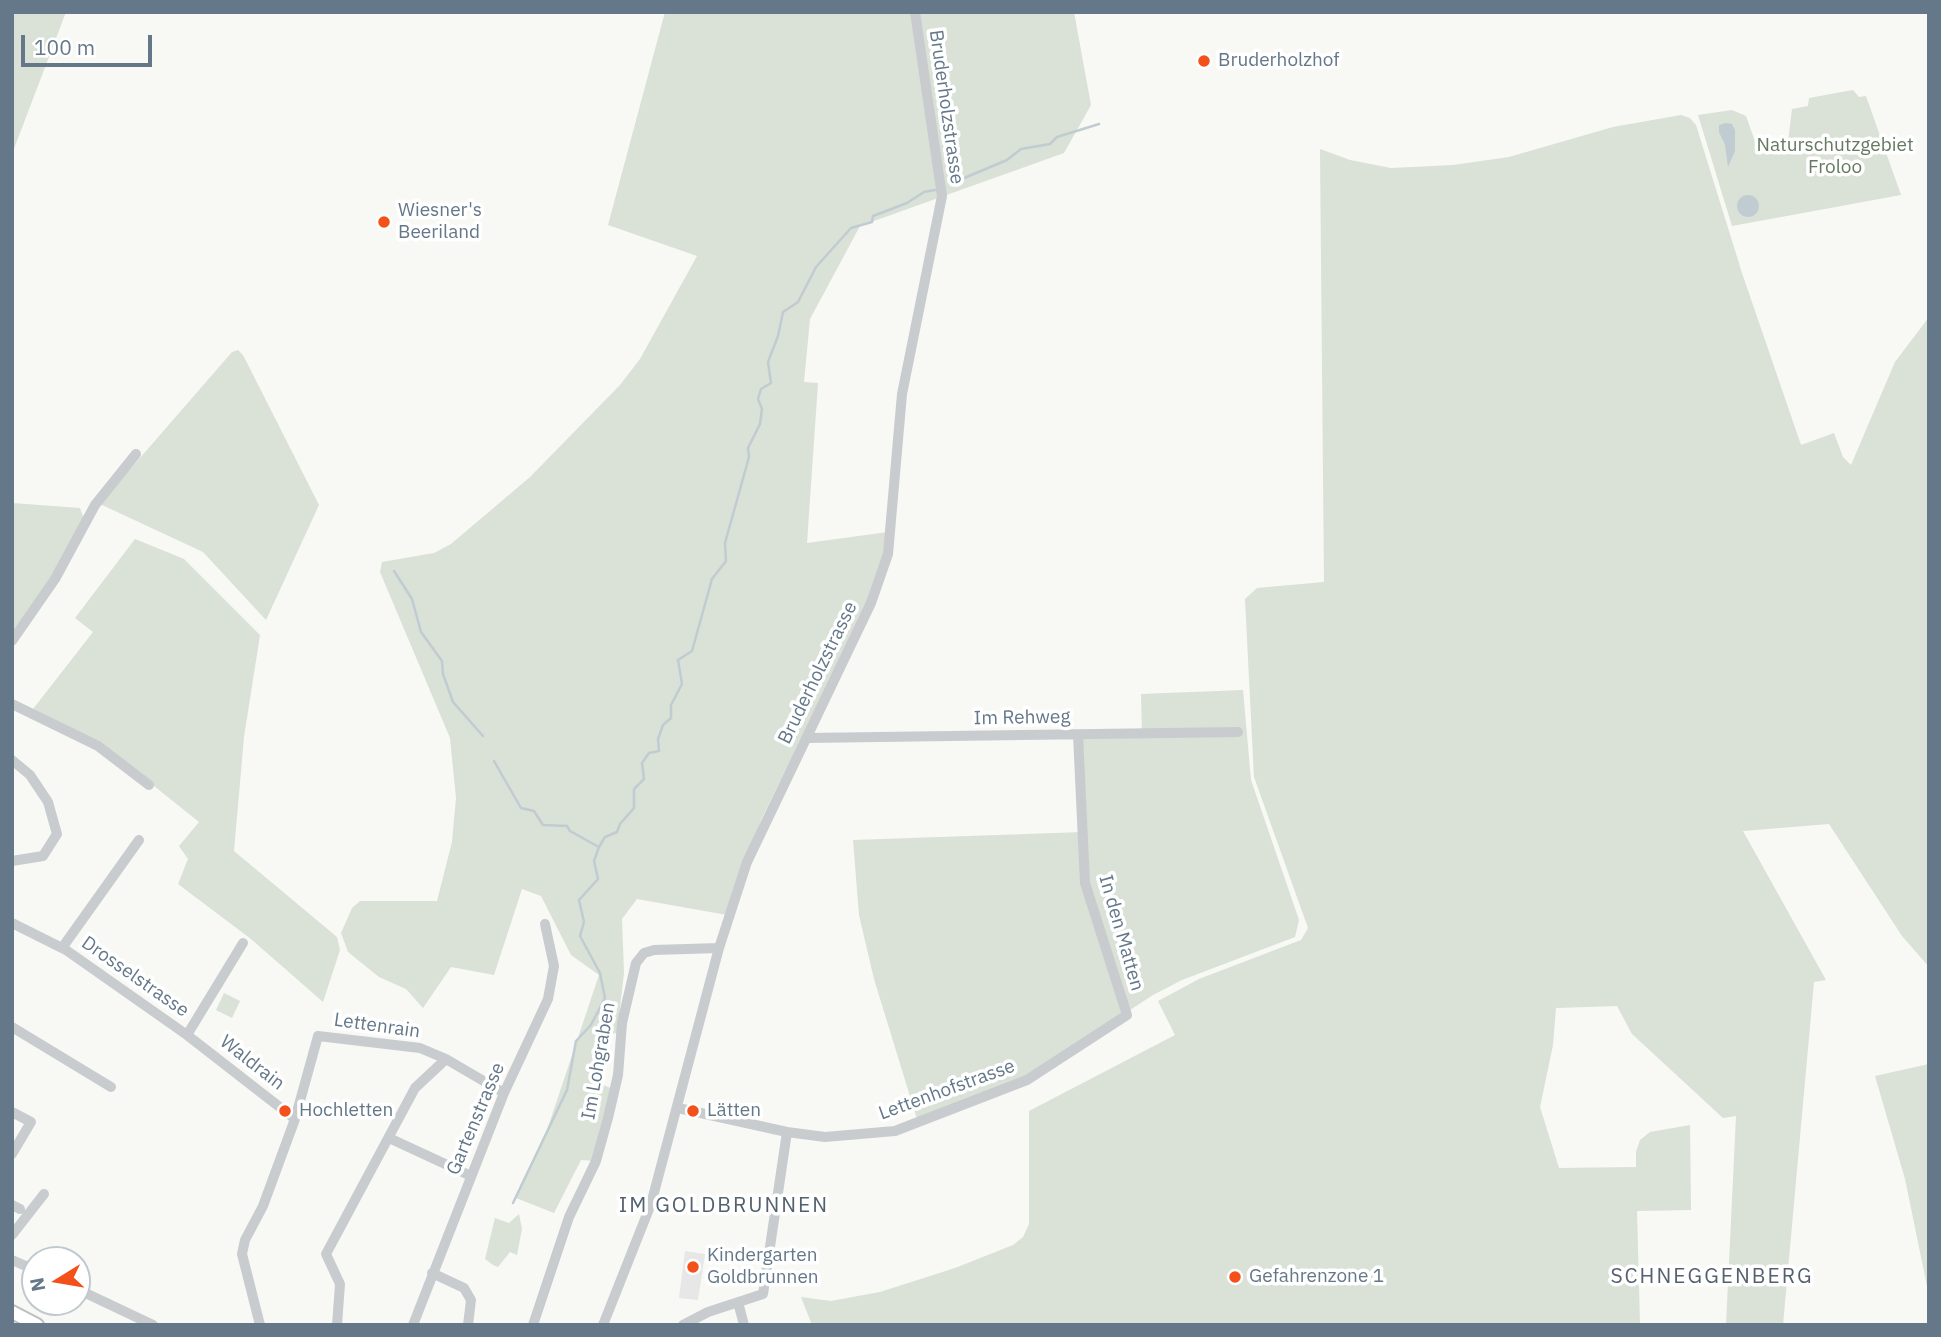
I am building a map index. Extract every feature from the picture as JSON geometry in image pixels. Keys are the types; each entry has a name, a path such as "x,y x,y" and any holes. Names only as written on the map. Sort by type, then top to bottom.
{"main road":[{"path":"12,1311 37,1325"}],"street":[{"name":"Bruderholzstrasse","path":"603,1325 651,1204 719,947 759,832 807,738 884,570 891,538 902,394 942,196 915,12"},
{"path":"12,641 55,579 95,505 136,454"},
{"path":"12,705 98,746 149,785"},
{"name":"Im Rehweg","path":"807,738 1238,732"},
{"name":"In den Matten","path":"1078,735 1085,883 1127,1015"},
{"path":"12,760 30,775 48,802 57,834 43,856 12,861"},
{"name":"Drosselstrasse","path":"62,948 139,840"},
{"name":"Drosselstrasse","path":"12,923 62,948 187,1035"},
{"name":"Gartenstrasse","path":"414,1325 504,1093 548,999 554,966 545,924"},
{"path":"187,1035 243,943"},
{"name":"Im Lohgraben","path":"533,1325 569,1217 596,1161 618,1075 622,1023 636,963 644,953 654,950 719,947"},
{"name":"Lettenhofstrasse","path":"678,1108 787,1132 825,1137 895,1131 1027,1080 1127,1015"},
{"path":"12,1027 111,1087"},
{"name":"Waldrain","path":"187,1035 295,1119"},
{"name":"Lettenrain","path":"295,1119 318,1036 420,1048 446,1059 504,1093"},
{"path":"337,1325 340,1284 326,1254 415,1088 446,1059"},
{"path":"12,1112 31,1122 12,1154"},
{"path":"260,1325 242,1254 295,1119"},
{"path":"683,1325 763,1294 787,1132"},
{"path":"389,1138 471,1176"},
{"path":"12,1235 44,1194"},
{"path":"432,1273 464,1288 471,1300 468,1325"},
{"path":"91,1296 153,1325"},
{"path":"738,1302 744,1325"}],"shaded area":[{"path":"1732,124 1735,130 1735,151 1728,167 1725,145 1719,132 1719,125"},
{"path":"1744,195 1752,195 1759,202 1759,210 1752,217 1744,217 1737,210 1737,202"},
{"name":"Kindergarten Goldbrunnen","path":"685,1251 705,1254 698,1300 679,1298"}],"green space":[{"path":"12,12 66,12 12,154"},
{"path":"665,12 1074,12 1091,105 1064,153 860,226 810,319 804,382 818,383 807,543 888,532 886,552 875,587 761,820 727,915 637,899 622,919 624,973 617,1033 601,1035 592,1080 615,1090 596,1161 581,1160 554,1213 516,1198 546,1133 599,975 571,955 541,896 522,889 494,975 451,967 423,1008 406,989 379,977 348,952 341,933 352,908 360,901 437,901 452,842 456,798 450,738 380,572 382,562 434,553 451,544 530,477 620,385 640,359 697,256 608,225"},
{"name":"Naturschutzgebiet Froloo","path":"1853,90 1859,97 1866,96 1901,195 1732,226 1698,115 1732,110 1746,116 1757,147 1788,142 1792,109 1808,106 1809,98"},
{"path":"1681,115 1690,118 1696,125 1742,273 1801,445 1834,433 1843,457 1851,465 1895,362 1929,317 1929,967 1902,936 1829,824 1743,831 1826,980 1814,982 1783,1325 1726,1325 1736,1116 1723,1118 1632,1034 1617,1006 1556,1008 1553,1045 1540,1107 1559,1168 1636,1167 1636,1152 1640,1140 1650,1132 1690,1125 1691,1210 1637,1211 1640,1325 812,1325 801,1297 831,1301 880,1292 955,1268 1013,1245 1023,1237 1029,1224 1029,1111 1175,1035 1158,1001 1199,979 1301,940 1308,928 1254,777 1245,599 1257,588 1324,582 1320,149 1350,160 1391,168 1453,165 1509,157 1613,127"},
{"path":"238,350 243,355 319,505 266,620 203,552 100,504 232,352"},
{"path":"12,503 80,508 84,519 39,598 12,633"},
{"path":"135,539 184,559 260,635 244,737 234,851 337,937 340,950 323,1002 251,939 178,884 188,859 179,846 199,822 114,754 33,709 93,632 75,618"},
{"path":"1243,690 1251,780 1299,920 1295,937 1182,980 1153,995 1028,1077 917,1119 874,979 859,915 853,840 1084,832 1081,739 1142,737 1141,694"},
{"path":"224,993 240,1001 232,1018 216,1010"},
{"path":"1929,1064 1929,1296 1905,1179 1875,1076"},
{"path":"519,1214 522,1229 517,1255 510,1252 498,1267 493,1265 485,1259 495,1218 509,1223"}],"waterway":[{"path":"950,184 1007,160 1021,149 1050,144 1057,137 1099,124"},
{"path":"513,1203 567,1090 576,1041 591,1025 605,998 600,973 580,936 584,922 579,900 598,879 594,861 599,847 605,837 617,832 620,824 634,808 634,789 644,779 642,763 649,753 659,751 658,739 663,725 671,718 671,705 682,684 678,660 692,651 712,579 726,561 725,543 749,457 748,448 760,424 762,409 758,399 761,389 771,383 768,362 778,336 783,312 798,302 816,267 851,228 872,222 873,216 907,203 924,192 935,190"},
{"path":"394,571 412,599 421,632 442,661 443,674 453,702 483,736"},
{"path":"494,761 521,808 534,811 543,825 567,826 570,831 597,846"}],"place":[{"name":"Bruderholzhof","path":"1204,61"},
{"name":"Wiesner's Beeriland","path":"384,222"},
{"name":"Hochletten","path":"285,1111"},
{"name":"Lätten","path":"693,1111"},
{"name":"Kindergarten Goldbrunnen","path":"693,1267"},
{"name":"Gefahrenzone 1","path":"1235,1277"}],"district":[{"name":"IM GOLDBRUNNEN","path":"724,1206"},
{"name":"SCHNEGGENBERG","path":"1712,1277"}]}
